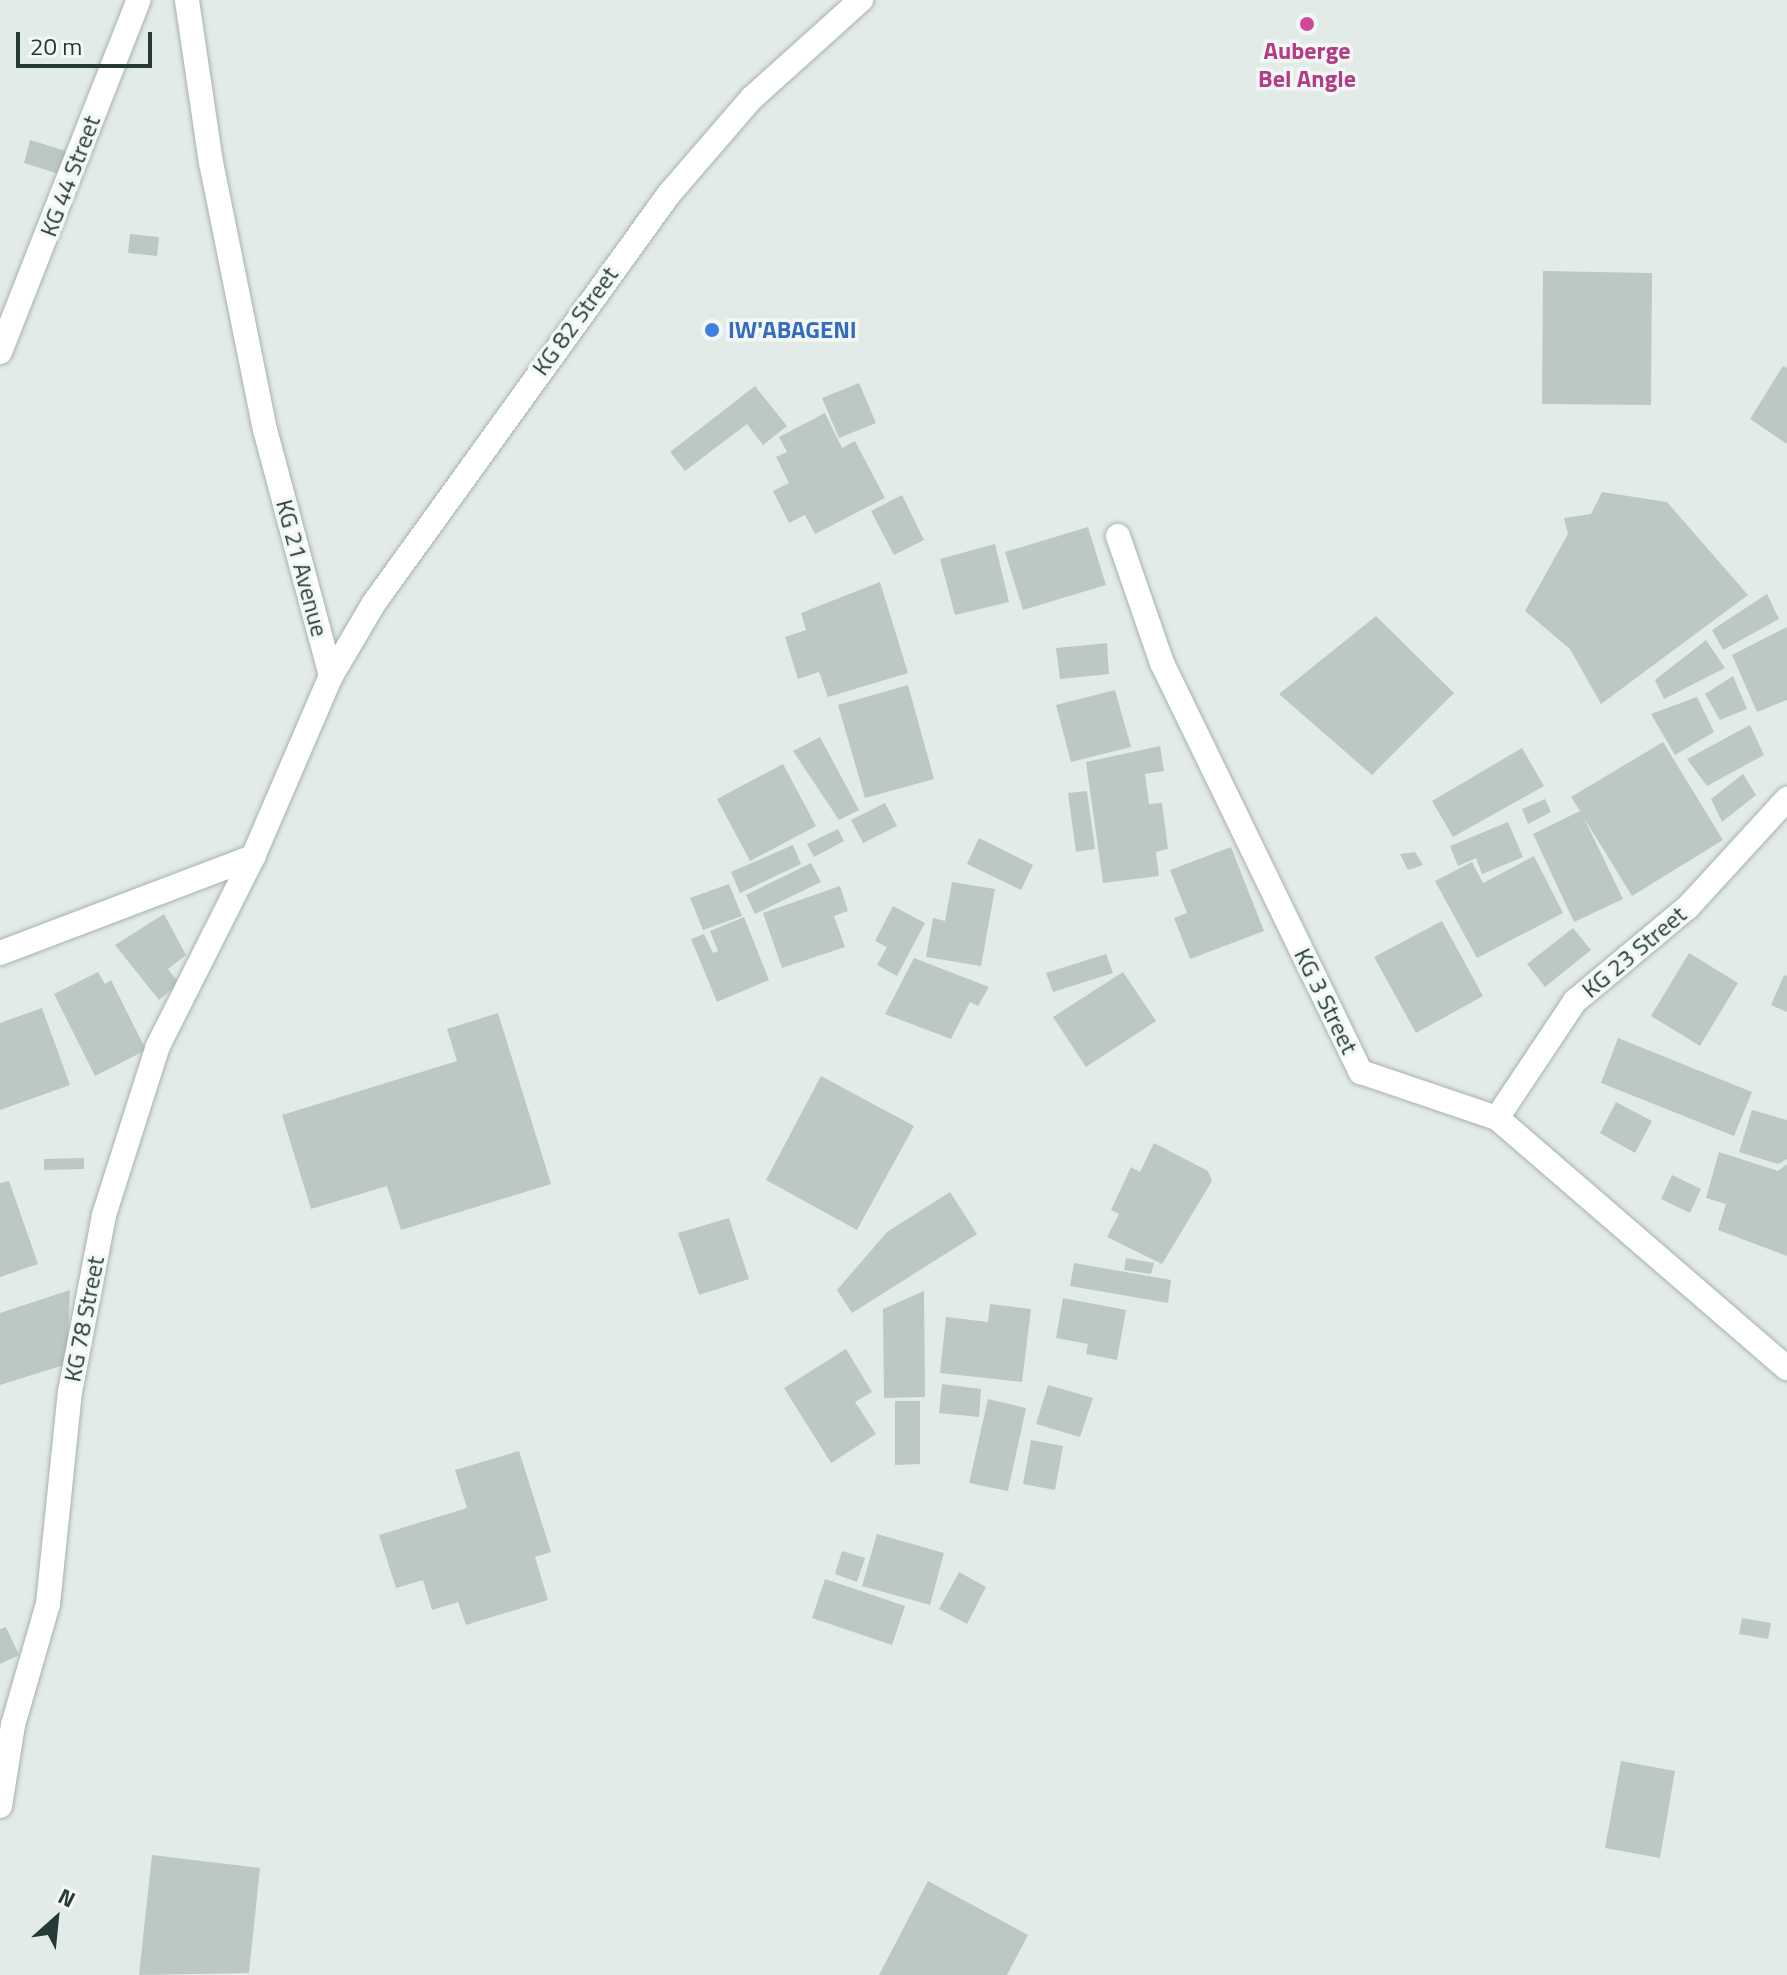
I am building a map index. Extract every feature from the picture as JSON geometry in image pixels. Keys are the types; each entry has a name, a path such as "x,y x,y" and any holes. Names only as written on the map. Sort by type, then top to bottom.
{"street":[{"name":"KG 44 Street","path":"0,352 139,0"},
{"name":"KG 21 Avenue","path":"187,0 211,163 262,415 331,676"},
{"name":"KG 82 Street","path":"331,676 374,603 669,194 762,88 861,0"},
{"name":"KG 3 Street","path":"1118,536 1162,663 1361,1072 1497,1118 1787,1368"},
{"path":"0,953 253,857 331,676"},
{"name":"KG 23 Street","path":"1497,1118 1575,1001 1688,907 1787,799"},
{"name":"KG 78 Street","path":"0,1806 6,1726 48,1604 70,1392 127,1130 158,1046 253,857"}],"building":[{"path":"30,140 69,152 62,175 24,163"},
{"path":"130,234 159,237 157,256 128,253"},
{"path":"1543,271 1652,273 1651,405 1542,404"},
{"path":"1783,366 1787,368 1787,444 1750,419"},
{"path":"859,383 876,423 839,438 822,398"},
{"path":"755,386 787,426 763,445 747,424 685,471 670,452"},
{"path":"825,413 842,448 855,441 885,498 815,534 805,515 789,523 773,491 789,483 776,457 787,452 779,437"},
{"path":"1602,492 1667,502 1748,595 1601,704 1570,649 1525,611 1568,534 1564,518 1591,514"},
{"path":"902,495 924,540 894,555 871,511"},
{"path":"1088,527 1106,585 1023,610 1005,552"},
{"path":"995,544 1009,602 955,615 940,559"},
{"path":"880,582 908,673 828,697 819,672 798,679 785,637 806,630 801,613"},
{"path":"1767,594 1779,619 1723,650 1712,630"},
{"path":"1376,616 1454,693 1372,775 1279,694"},
{"path":"1787,627 1787,700 1757,712 1732,655"},
{"path":"1706,640 1725,668 1664,699 1655,680"},
{"path":"1107,643 1109,674 1060,679 1056,648"},
{"path":"1733,676 1747,709 1720,720 1705,694"},
{"path":"908,685 934,779 865,798 838,705"},
{"path":"1115,690 1131,747 1071,762 1056,705"},
{"path":"1697,697 1714,732 1675,755 1651,714"},
{"path":"1750,725 1764,755 1707,786 1687,759"},
{"path":"820,737 859,810 839,820 793,751"},
{"path":"1663,742 1723,840 1632,896 1584,818 1623,899 1574,922 1533,834 1580,811 1571,797"},
{"path":"1160,746 1164,771 1145,774 1149,804 1162,803 1168,849 1156,852 1159,876 1103,883 1086,762"},
{"path":"1522,748 1544,786 1453,837 1432,801"},
{"path":"783,764 816,826 750,861 717,799"},
{"path":"1743,774 1756,795 1722,822 1711,799"},
{"path":"1087,791 1095,849 1076,852 1068,793"},
{"path":"1545,799 1551,812 1528,824 1522,809"},
{"path":"885,803 897,826 863,843 851,820"},
{"path":"1508,822 1523,857 1482,874 1476,858 1458,866 1450,846"},
{"path":"838,829 844,841 814,857 807,844"},
{"path":"979,838 1033,865 1021,890 967,864"},
{"path":"793,845 801,864 740,893 731,872"},
{"path":"1231,847 1264,931 1190,959 1174,918 1187,913 1170,870"},
{"path":"1415,852 1423,865 1408,870 1400,854"},
{"path":"1534,856 1563,913 1477,958 1435,881 1472,862 1483,883"},
{"path":"811,863 821,882 755,914 746,895"},
{"path":"952,882 995,889 981,966 926,957 933,918 945,921"},
{"path":"729,884 742,916 703,930 690,898"},
{"path":"840,886 848,911 834,916 845,947 782,968 763,913"},
{"path":"893,906 925,923 897,976 877,965 887,947 875,941"},
{"path":"164,914 186,955 168,969 179,983 159,1000 115,945"},
{"path":"744,917 769,980 717,1002 691,939 704,934 713,953 718,951 710,931"},
{"path":"1442,921 1483,996 1416,1033 1374,957"},
{"path":"1573,928 1591,950 1545,987 1527,964"},
{"path":"1689,953 1738,983 1700,1046 1651,1016"},
{"path":"1106,954 1113,973 1053,992 1046,973"},
{"path":"914,958 989,987 978,1006 970,1002 951,1039 885,1014"},
{"path":"98,972 105,984 111,980 146,1050 95,1076 54,994"},
{"path":"1123,972 1156,1021 1086,1067 1053,1017"},
{"path":"1784,975 1787,976 1787,1012 1771,1005"},
{"path":"42,1008 70,1085 0,1110 0,1023"},
{"path":"498,1013 551,1184 401,1230 387,1186 311,1209 282,1115 457,1061 447,1029"},
{"path":"1618,1038 1752,1092 1734,1136 1601,1083"},
{"path":"821,1076 914,1126 857,1230 766,1180"},
{"path":"1616,1102 1652,1121 1635,1153 1600,1133"},
{"path":"1752,1110 1787,1120 1787,1159 1778,1164 1739,1152"},
{"path":"1154,1143 1208,1171 1212,1181 1162,1264 1107,1237 1119,1214 1111,1210 1131,1167 1140,1172"},
{"path":"1719,1152 1778,1171 1787,1164 1787,1256 1718,1230 1726,1204 1706,1198"},
{"path":"84,1158 84,1169 44,1170 44,1159"},
{"path":"1672,1175 1701,1189 1690,1213 1661,1199"},
{"path":"9,1181 38,1264 0,1277 0,1183"},
{"path":"950,1192 977,1234 852,1313 837,1290 887,1232"},
{"path":"729,1218 749,1279 699,1295 678,1233"},
{"path":"1126,1258 1154,1263 1151,1274 1124,1270"},
{"path":"1074,1263 1171,1280 1168,1303 1070,1286"},
{"path":"70,1290 67,1364 0,1385 0,1313"},
{"path":"924,1291 925,1397 884,1398 883,1309"},
{"path":"1063,1298 1126,1310 1117,1360 1086,1354 1088,1344 1056,1338"},
{"path":"990,1304 1031,1309 1022,1382 940,1373 946,1317 988,1322"},
{"path":"846,1349 872,1392 855,1402 876,1434 831,1463 784,1388"},
{"path":"942,1384 981,1389 979,1417 939,1413"},
{"path":"1048,1385 1093,1398 1080,1437 1036,1424"},
{"path":"988,1399 1026,1408 1008,1491 969,1483"},
{"path":"895,1401 920,1401 920,1464 895,1465"},
{"path":"1031,1440 1063,1446 1055,1490 1023,1484"},
{"path":"519,1451 551,1552 535,1557 548,1600 466,1625 458,1602 432,1610 423,1580 396,1588 379,1535 467,1508 455,1470"},
{"path":"877,1534 944,1553 930,1605 862,1586"},
{"path":"842,1551 865,1558 857,1582 835,1574"},
{"path":"959,1572 986,1587 967,1624 939,1609"},
{"path":"825,1579 905,1606 892,1645 812,1618"},
{"path":"1742,1618 1771,1623 1768,1639 1739,1634"},
{"path":"6,1627 19,1655 0,1664 0,1629"},
{"path":"1621,1761 1675,1771 1660,1858 1605,1848"},
{"path":"152,1855 260,1868 249,1973 139,1975"},
{"path":"928,1881 1028,1935 1007,1975 879,1975"}],"place":[{"name":"Auberge Bel Angle","path":"1307,24"},
{"name":"IW'ABAGENI","path":"712,330"}]}
